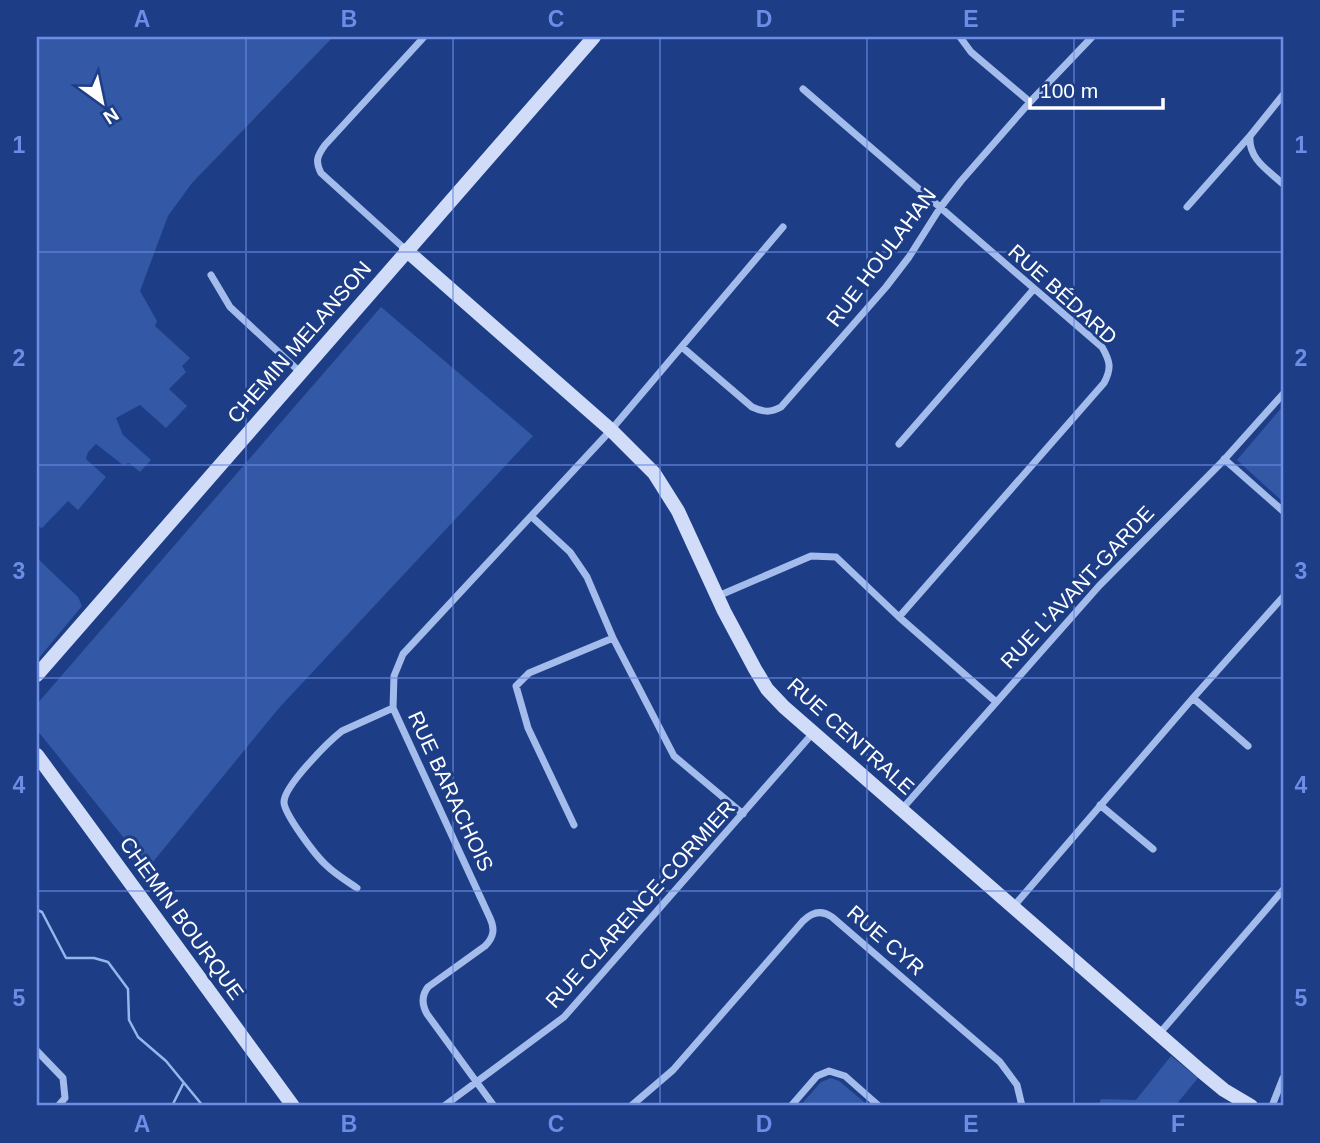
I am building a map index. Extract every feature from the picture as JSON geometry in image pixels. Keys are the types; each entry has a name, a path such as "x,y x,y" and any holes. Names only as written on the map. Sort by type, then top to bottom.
{"street":[{"path":"406,250 321,173 317,158 325,145 424,37"},
{"name":"CHEMIN MELANSON","path":"37,675 594,37"},
{"path":"960,37 971,52 1030,102"},
{"name":"RUE HOULAHAN","path":"682,347 752,407 772,412 790,398 886,287 940,208 1030,102 1092,37"},
{"name":"RUE BÉDARD","path":"803,89 1102,347 1110,360 1110,371 1095,393 900,617"},
{"path":"1187,207 1283,95"},
{"path":"1250,136 1254,157 1283,184"},
{"name":"RUE BARACHOIS","path":"494,1106 427,1014 423,998 428,987 489,942 493,926 393,708 394,676 403,654 611,430 783,227"},
{"name":"RUE CENTRALE","path":"406,250 611,430 654,473 678,511 717,597 767,690 1158,1034 1224,1090 1251,1106"},
{"path":"211,275 230,307 300,372"},
{"path":"899,444 1033,290"},
{"name":"RUE L'AVANT-GARDE","path":"902,809 1099,586 1224,459 1283,394"},
{"path":"1224,459 1283,511"},
{"path":"532,517 570,552 582,569 613,638 674,756 743,814"},
{"path":"717,597 811,556 836,557 995,701"},
{"path":"1013,907 1193,698 1282,600"},
{"path":"574,825 528,728 516,686 529,673 613,638"},
{"path":"1193,698 1248,746"},
{"path":"357,888 326,865 285,809 284,800 300,775 335,736 393,708"},
{"name":"RUE CLARENCE-CORMIER","path":"444,1106 564,1017 813,733"},
{"name":"CHEMIN BOURQUE","path":"37,755 293,1106"},
{"path":"1100,805 1153,849"},
{"path":"1158,1034 1283,890"},
{"name":"RUE CYR","path":"631,1106 673,1070 803,921 812,914 822,912 832,916 1000,1062 1017,1085 1022,1106"},
{"path":"37,1051 63,1078 65,1098 58,1106"},
{"path":"790,1106 817,1076 829,1071 845,1076 879,1106"},
{"path":"1272,1106 1283,1078"}],"shaded area":[{"path":"37,37 333,37 192,183 168,216 140,291 157,321 155,326 190,358 182,366 186,372 169,389 187,406 166,428 140,405 116,418 123,435 151,460 140,472 129,463 123,465 96,444 88,452 86,459 106,477 78,510 68,501 42,528 37,526"},
{"path":"381,307 533,436 279,708 148,868 37,730 37,704"},
{"path":"1283,406 1283,499 1282,501 1237,460"},
{"path":"37,558 78,597 82,606 38,659"},
{"path":"1171,1056 1198,1078 1175,1106 1098,1106 1101,1099 1136,1100"},
{"path":"831,1078 839,1081 869,1106 800,1106 821,1082"}],"waterway":[{"path":"37,910 42,912 66,958 94,958 108,962 128,989 129,1020 138,1037 166,1061 203,1106"},
{"path":"172,1106 183,1084"}]}
